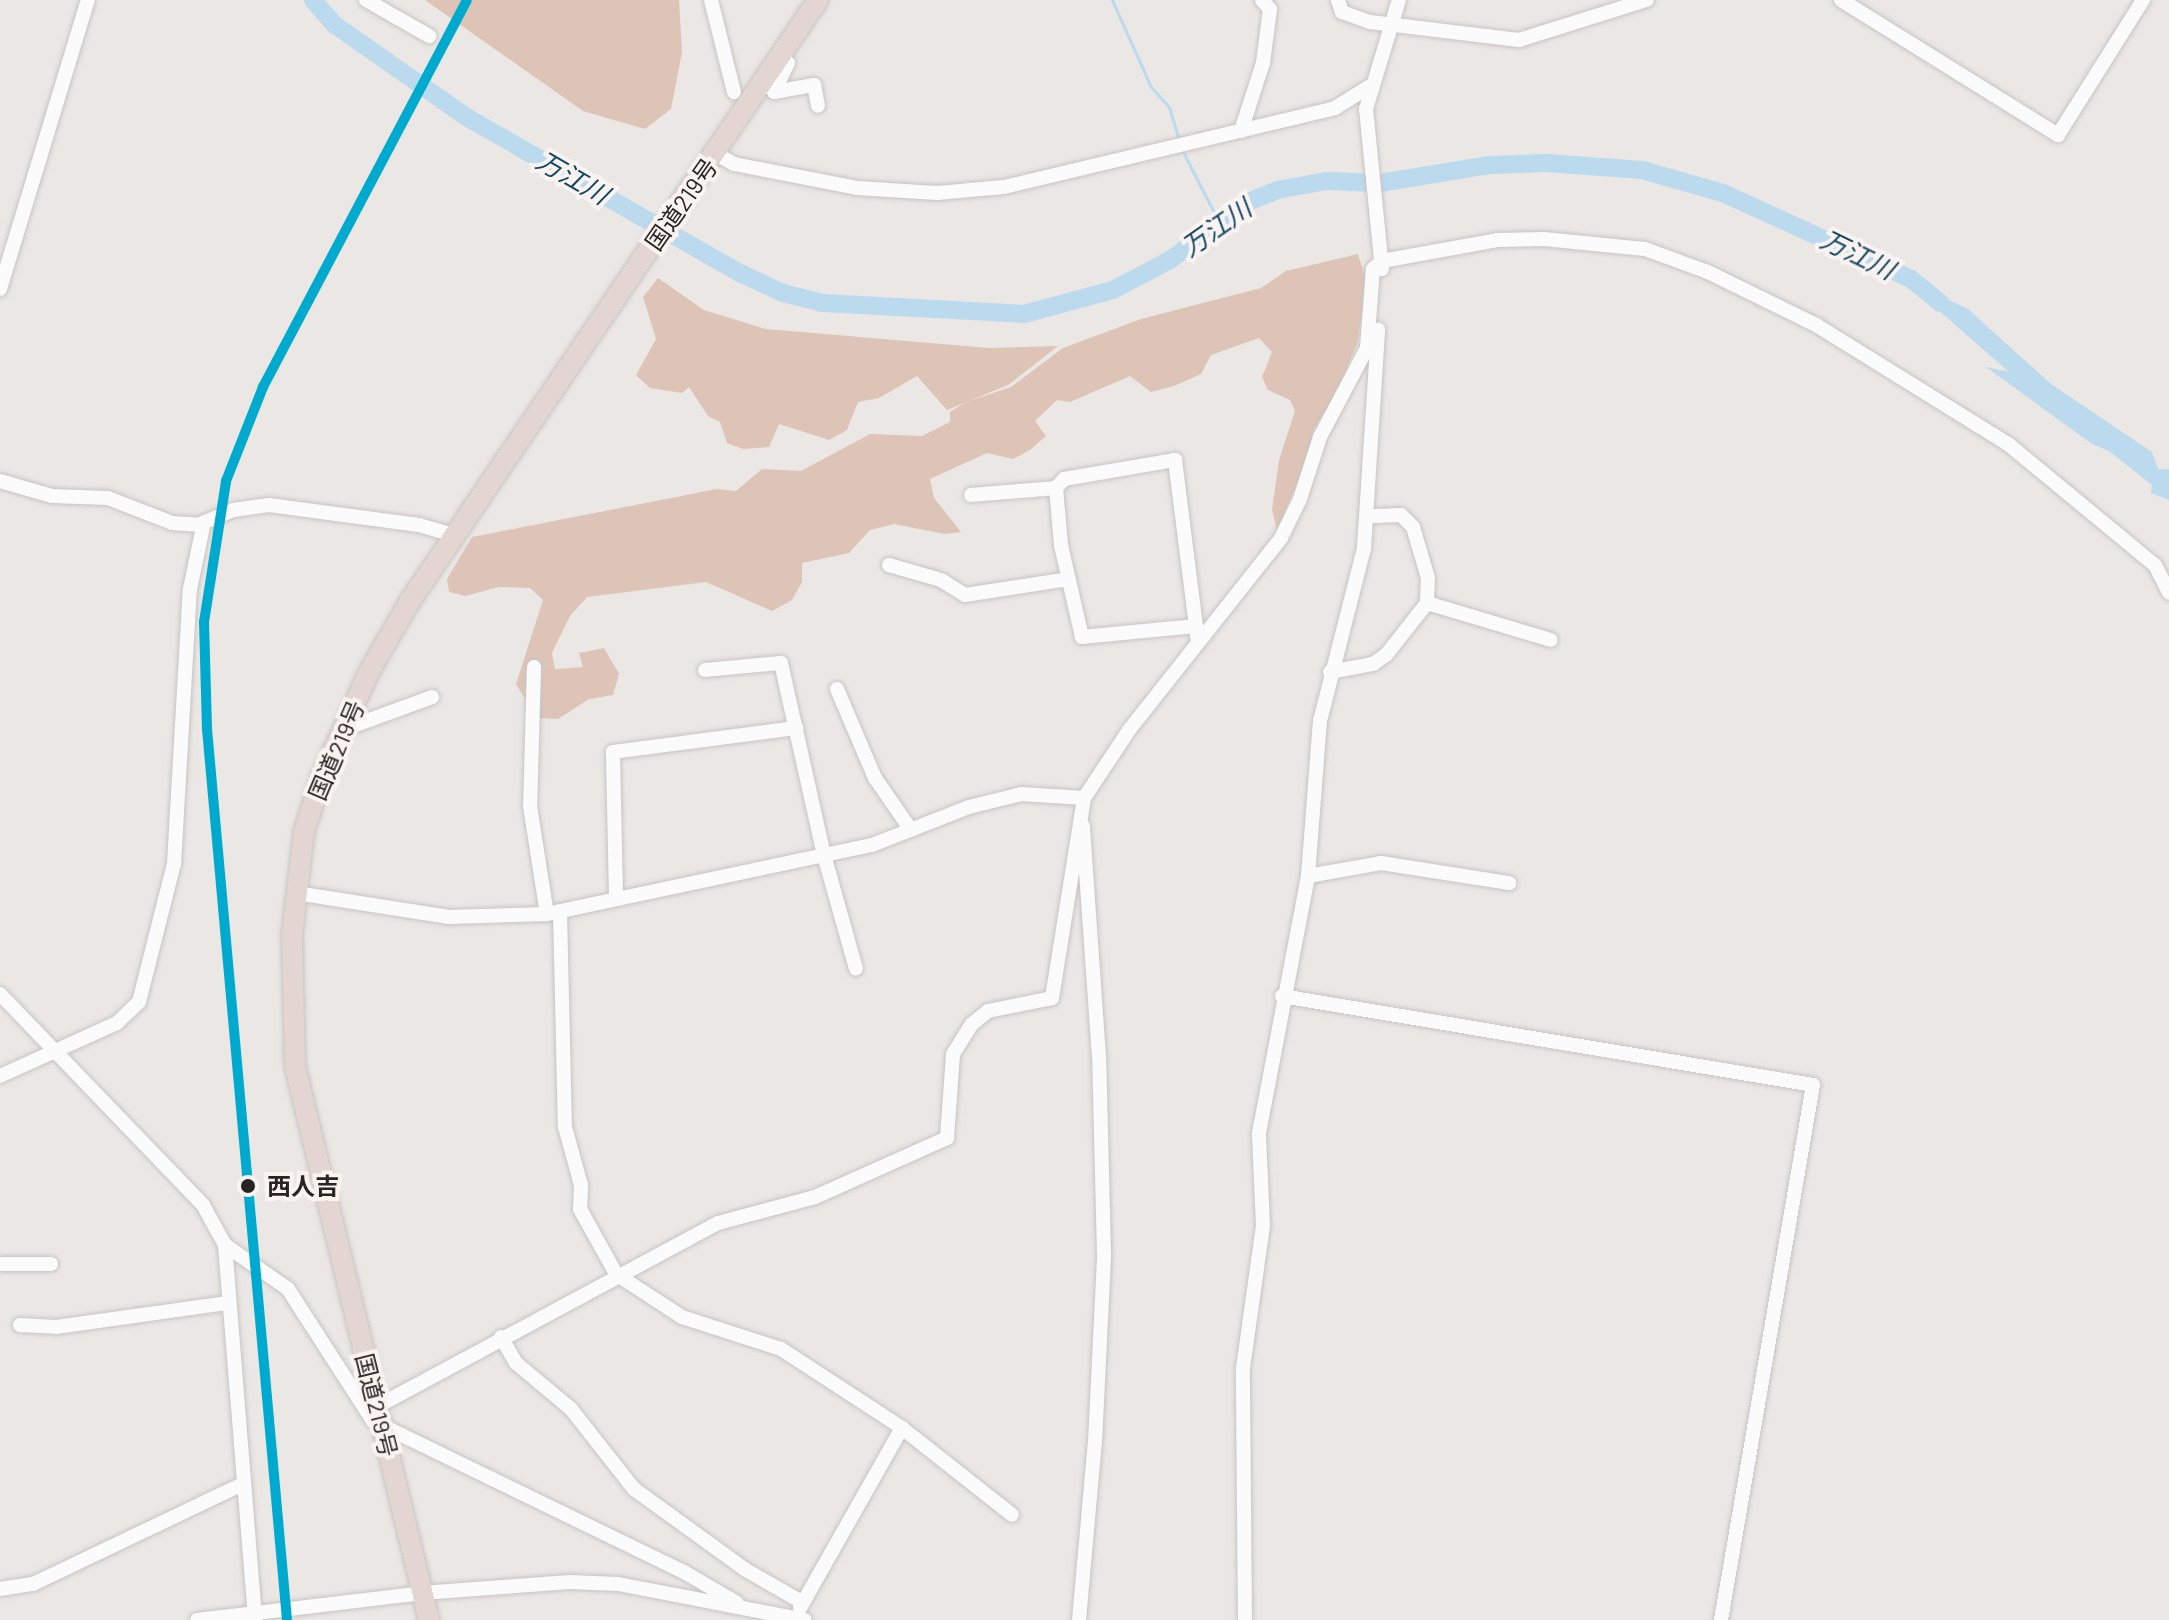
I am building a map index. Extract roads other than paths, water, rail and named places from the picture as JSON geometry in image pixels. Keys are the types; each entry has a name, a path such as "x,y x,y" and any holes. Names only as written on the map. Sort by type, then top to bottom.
{"highway":[{"name":"国道219号","path":"429,1620 295,1066 290,1007 296,893 304,832 342,730 369,672 453,535 716,154 818,0"}],"street":[{"path":"0,289 88,0"},
{"path":"366,0 429,36"},
{"path":"711,0 734,92"},
{"path":"1241,131 1263,63 1270,9 1262,0"},
{"path":"1338,0 1342,12 1389,26 1519,40 1647,0"},
{"path":"1245,1620 1243,1368 1263,1226 1259,1133 1282,996 1308,876 1320,721 1368,516 1382,257 1366,109 1369,87 1399,0"},
{"path":"1841,0 2058,135 2143,0"},
{"path":"780,57 788,63 774,92 814,85 818,106"},
{"path":"716,154 734,164 857,188 937,193 1018,185 1335,108 1369,87"},
{"path":"0,994 203,1205 225,1245 288,1289 373,1421 501,1337 718,1223 815,1197 947,1138 953,1054 972,1024 988,1011 1052,998 1084,798 1198,642 1281,538 1300,499 1320,437 1367,348 1373,269 1382,257 1544,239 1645,249 1708,272 1816,325 2049,473 2155,565 2169,593"},
{"path":"971,495 1056,488 1064,479 1175,460 1198,642"},
{"path":"0,481 52,496 108,498 172,523 204,522 233,510 269,505 404,522 453,535"},
{"path":"1056,488 1068,579 1085,640 1196,626"},
{"path":"1330,672 1363,667 1386,655 1427,603 1428,578 1413,527 1401,515 1368,516"},
{"path":"0,1076 131,1014 148,979 174,864 190,589 204,522"},
{"path":"889,565 941,580 965,595 1068,579"},
{"path":"1427,603 1551,640"},
{"path":"705,670 781,663 824,855 856,969"},
{"path":"534,667 530,806 554,912 565,1127 581,1185 580,1209 616,1274 682,1317 781,1349 902,1428 1012,1515"},
{"path":"837,689 875,778 911,830"},
{"path":"342,730 432,697"},
{"path":"616,897 613,752 796,728"},
{"path":"296,893 449,917 554,912 824,855 1021,794 1084,798"},
{"path":"1079,1620 1095,1442 1104,1255 1084,798"},
{"path":"1308,876 1381,863 1509,883"},
{"path":"1282,996 1813,1085 1721,1620"},
{"path":"225,1245 226,1303 255,1617"},
{"path":"0,1264 51,1264"},
{"path":"20,1325 56,1327 226,1303"},
{"path":"501,1337 516,1363 571,1409 634,1489 746,1570 800,1601"},
{"path":"379,1416 684,1572 737,1603"},
{"path":"197,1620 255,1617 286,1610 422,1593 618,1584 737,1603 801,1620 800,1601 902,1428"},
{"path":"0,1589 33,1584 241,1485"}],"water":[{"name":"万江川","path":"1903,279 1968,309 2051,384 2152,452 2158,469 2169,469 2169,500 2151,493 2152,485 2109,451 2092,444 1986,367 2009,372"}],"waterway":[{"name":"万江川","path":"313,0 335,25 468,118 742,274 783,293 823,303 1024,314 1113,290 1170,260 1248,202 1277,190 1327,181 1380,183 1489,165 1547,163 1642,170 1723,193 1911,279 1941,303"},
{"path":"1112,0 1151,87 1169,107 1179,139"},
{"path":"1182,150 1218,220"}],"place":[{"name":"西人吉","path":"248,1186"}]}
